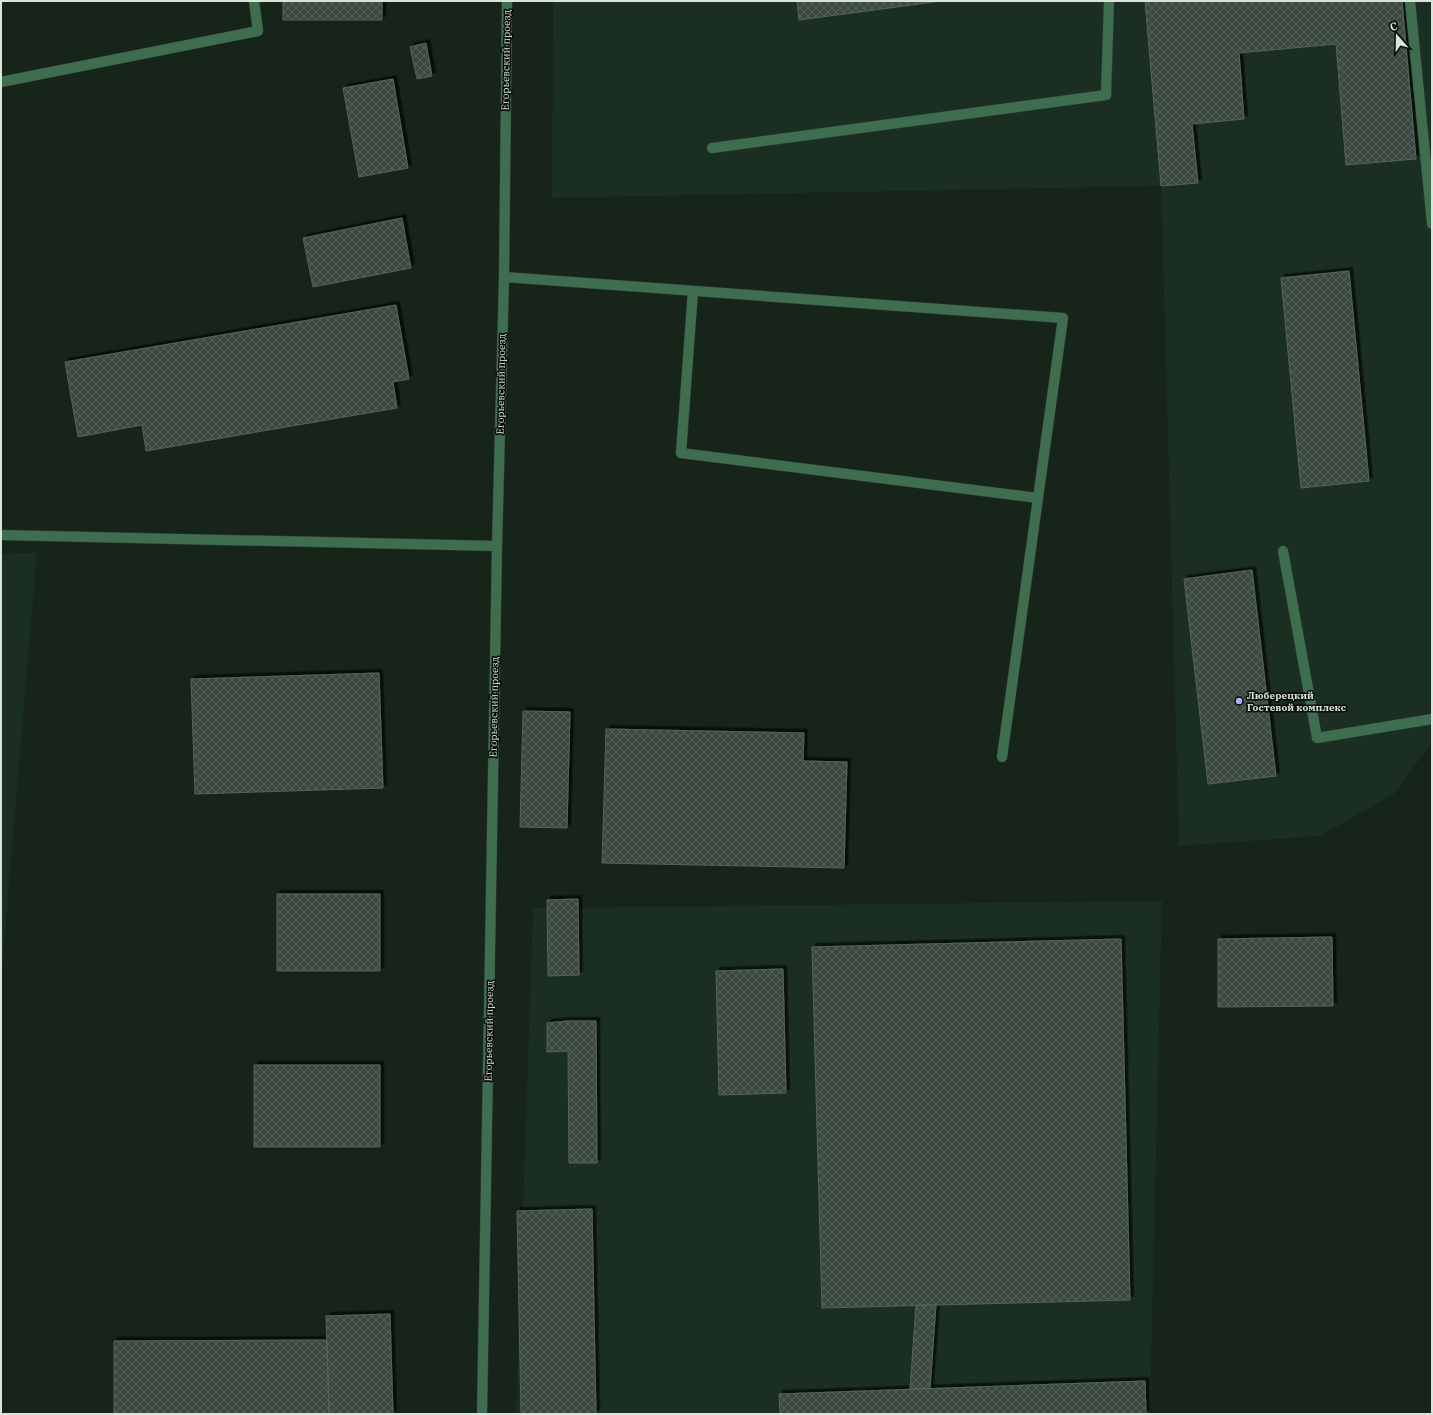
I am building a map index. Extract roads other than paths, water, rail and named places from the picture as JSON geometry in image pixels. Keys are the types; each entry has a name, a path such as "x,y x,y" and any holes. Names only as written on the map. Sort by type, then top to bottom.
{"street":[{"path":"1,82 258,32 254,1"},
{"name":"Егорьевский проезд","path":"482,1414 497,546 504,277 507,1"},
{"path":"712,148 1106,95 1110,1"},
{"path":"1410,1 1432,224"},
{"path":"504,277 1063,318 1002,757"},
{"path":"693,291 681,453 1038,498"},
{"path":"1,535 497,546"},
{"path":"1283,551 1317,738 1432,720"}],"place":[{"name":"Люберецкий Гостевой комплекс","path":"1239,701"}]}
